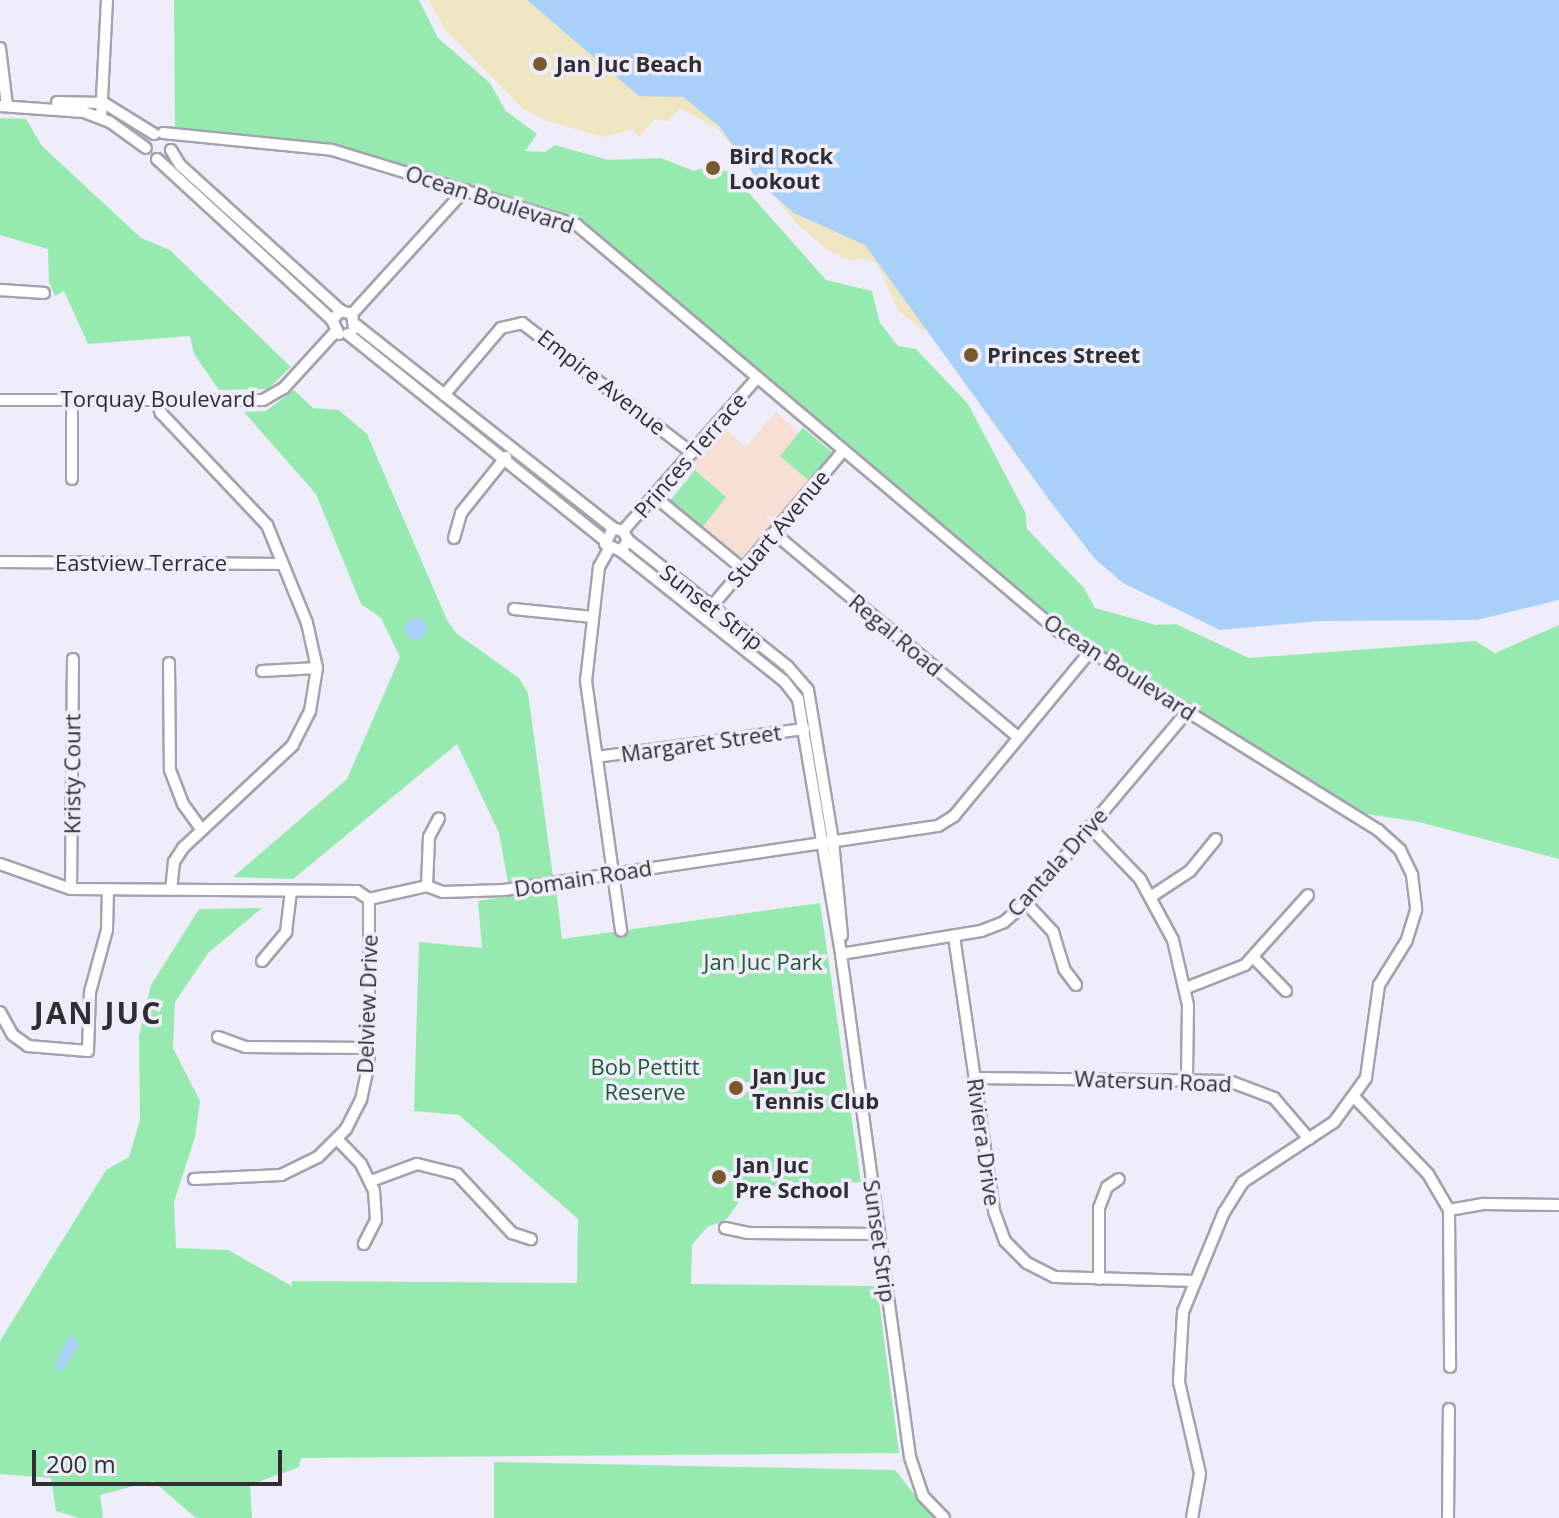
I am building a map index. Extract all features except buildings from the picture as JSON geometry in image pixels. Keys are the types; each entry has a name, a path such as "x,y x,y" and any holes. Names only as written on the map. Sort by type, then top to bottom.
{"street":[{"path":"101,118 107,0"},
{"path":"0,48 4,106"},
{"path":"4,106 104,103 158,134 146,148"},
{"path":"4,106 60,107 101,118 146,148 332,320 336,331"},
{"name":"Ocean Boulevard","path":"158,134 332,150 584,229 1058,631 1092,649 1187,712 1378,830 1409,867 1416,898 1414,922 1379,985 1374,1052 1356,1099 1309,1139 1243,1182 1224,1212 1195,1281 1180,1328 1178,1366 1181,1398 1199,1459 1192,1518"},
{"name":"Sunset Strip","path":"158,134 171,147 180,165 504,460 606,545 621,551 790,686 804,729 820,843 841,954 910,1457 923,1496 944,1518"},
{"name":"Ocean Boulevard","path":"171,147 194,136"},
{"path":"157,159 171,147"},
{"path":"332,320 349,321 465,190"},
{"path":"0,290 44,293"},
{"name":"Sunset Strip","path":"336,331 349,321"},
{"name":"Sunset Strip","path":"349,321 712,606 808,690 842,912 841,954"},
{"name":"Empire Avenue","path":"444,395 501,328 522,323 692,453"},
{"name":"Torquay Boulevard","path":"0,400 157,401 271,397 336,331"},
{"name":"Princes Terrace","path":"621,533 757,378"},
{"path":"72,400 72,479"},
{"path":"157,401 161,413 262,518 312,640 317,668 310,711 293,745 177,855 171,890"},
{"path":"454,538 461,513 513,450"},
{"name":"Stuart Avenue","path":"712,606 844,450"},
{"path":"654,496 743,569"},
{"path":"621,533 606,545 599,567 586,681 621,931"},
{"path":"621,533 621,551"},
{"name":"Regal Road","path":"774,533 1019,738"},
{"name":"Eastview Terrace","path":"0,562 282,564"},
{"path":"514,609 593,617"},
{"name":"Domain Road","path":"0,864 71,889 357,891 369,899 427,886 443,892 491,892 944,824 1092,649"},
{"name":"Kristy Court","path":"71,889 73,659"},
{"path":"169,663 170,770 187,811 202,830"},
{"path":"262,671 317,668"},
{"name":"Cantala Drive","path":"841,954 993,928 1026,903 1187,712"},
{"name":"Margaret Street","path":"597,757 804,729"},
{"path":"427,886 429,837 439,818"},
{"path":"1090,827 1152,896 1173,940 1186,988 1187,1080"},
{"path":"1152,896 1190,871 1216,839"},
{"path":"0,1012 13,1035 28,1046 88,1051 89,1001 107,930 108,890"},
{"path":"262,961 286,932 291,891"},
{"path":"1186,988 1223,977 1254,958 1308,895"},
{"name":"Delview Drive","path":"194,1179 281,1175 306,1164 338,1140 361,1100 369,1048 369,899"},
{"path":"1026,903 1053,932 1064,969 1076,985"},
{"name":"Riviera Drive","path":"954,936 994,1211 1005,1241 1045,1273 1099,1279 1195,1281"},
{"path":"1254,958 1286,991"},
{"path":"218,1037 245,1047 369,1048"},
{"name":"Watersun Road","path":"975,1078 1229,1081 1264,1092 1290,1112 1309,1139"},
{"path":"1356,1099 1428,1174 1449,1210 1450,1367"},
{"path":"338,1140 371,1181 377,1211 364,1244"},
{"path":"371,1181 417,1164 457,1174 512,1233 531,1239"},
{"path":"1099,1279 1099,1208 1107,1187 1119,1179"},
{"path":"1449,1210 1484,1204 1559,1205"},
{"path":"725,1228 748,1233 879,1234"},
{"path":"1448,1518 1449,1409"}],"shaded area":[{"path":"776,412 801,434 784,456 813,482 743,565 696,526 719,499 684,470 721,425 746,447"}],"green space":[{"path":"174,0 419,0 438,38 490,83 506,111 537,134 525,151 545,152 555,145 608,160 661,158 694,171 713,165 732,174 826,280 872,291 880,323 898,346 916,349 968,404 1025,512 1027,529 1084,588 1095,608 1156,625 1176,624 1249,658 1475,641 1495,653 1559,625 1559,859 1419,822 1347,811 1074,642 590,234 352,154 175,133"},
{"path":"0,118 26,119 42,146 141,238 170,250 291,367 268,389 219,390 194,354 190,336 88,344 64,291 55,296 49,282 48,249 0,235"},
{"path":"294,390 313,408 339,410 367,434 447,620 456,633 519,678 528,693 553,877 508,883 499,833 457,744 293,879 233,877 347,779 400,657 381,618 361,604 316,494 244,412 266,411"},
{"path":"803,428 833,453 809,481 780,456"},
{"path":"695,470 726,497 701,529 669,502"},
{"path":"556,889 562,939 820,903 861,1182 749,1188 726,1220 707,1227 692,1245 691,1284 877,1286 899,1453 301,1458 299,1467 250,1485 252,1518 196,1518 153,1481 100,1495 103,1518 79,1518 56,1511 51,1478 0,1474 0,1341 106,1170 129,1157 140,1120 139,1036 151,985 199,909 262,908 208,953 175,1002 173,1048 200,1101 195,1137 174,1202 176,1248 228,1250 292,1286 292,1281 577,1283 578,1219 459,1115 414,1111 419,942 482,948 478,901"},
{"path":"494,1462 895,1470 933,1518 494,1518"}],"sand":[{"path":"429,0 527,0 639,96 769,81 939,334 921,329 898,310 877,264 864,258 851,261 829,251 798,225 719,130 680,108 669,121 655,119 639,137 633,129 604,137 547,121 523,109 444,28"}],"water":[{"path":"527,0 1559,0 1559,600 1477,620 1319,621 1220,630 1123,583 1095,559 1050,501 865,245 794,213 761,184 719,126 683,97 639,96"},
{"path":"416,618 424,621 427,629 424,637 416,640 408,637 405,629 408,621"},
{"path":"70,1334 79,1345 60,1373 55,1366"}],"place":[{"name":"Jan Juc Beach","path":"540,64"},
{"name":"Bird Rock Lookout","path":"713,168"},
{"name":"Princes Street","path":"971,355"},
{"name":"Jan Juc Tennis Club","path":"736,1088"},
{"name":"Jan Juc Pre School","path":"719,1177"}],"district":[{"name":"JAN JUC","path":"98,1013"}],"park label":[{"name":"Jan Juc Park","path":"763,962"},
{"name":"Bob Pettitt Reserve","path":"645,1078"}]}
